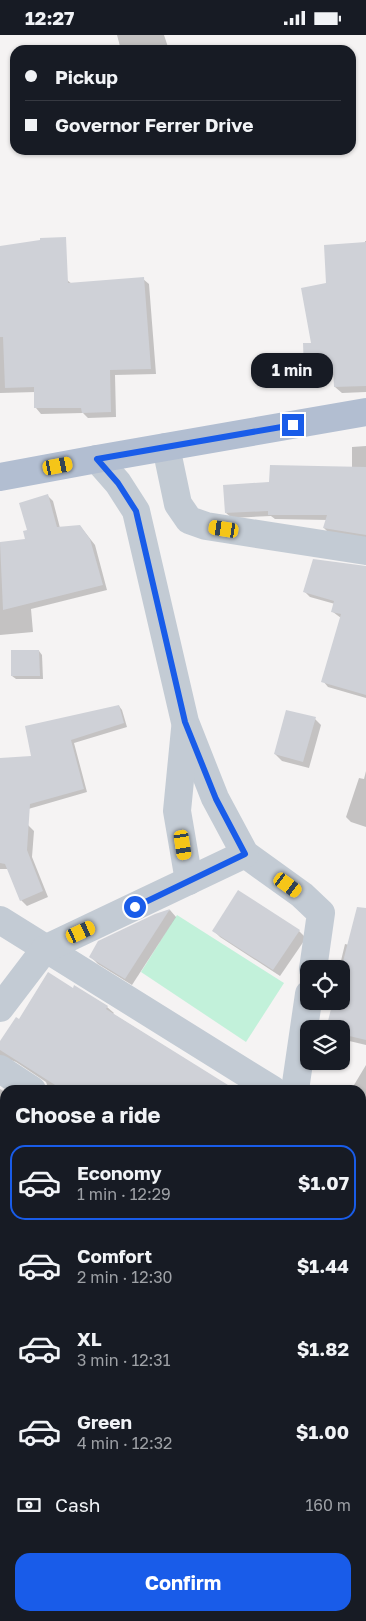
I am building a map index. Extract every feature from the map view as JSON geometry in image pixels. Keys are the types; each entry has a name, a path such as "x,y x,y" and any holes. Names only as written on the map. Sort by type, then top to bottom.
{"main road":[{"path":"0,477 366,412"}],"street":[{"path":"166,447 178,504 189,520 206,526 366,551"},
{"path":"97,459 118,483 136,511 185,722 216,799 245,854 302,895 321,913 313,960"},
{"path":"185,722 178,811 189,881"},
{"path":"0,1008 45,949 245,854"},
{"path":"0,920 265,1085"},
{"path":"296,1085 307,1010"},
{"path":"0,1069 24,1085"}],"green space":[{"path":"177,915 284,983 246,1042 141,972"}],"building":[{"path":"66,237 68,283 144,277 151,369 110,370 111,412 82,413 81,408 34,408 34,387 5,388 3,337 0,337 0,246 40,240 40,238"},
{"path":"366,242 366,386 334,387 333,369 304,371 303,343 311,343 301,288 326,283 324,245"},
{"path":"270,465 366,467 366,535 323,528 327,515 268,515 268,511 225,513 223,485 269,482"},
{"path":"48,494 57,527 80,525 90,539 103,585 3,610 0,542 25,539 23,531 27,530 19,503"},
{"path":"313,559 366,566 366,695 321,682 341,614 331,612 334,601 303,592"},
{"path":"11,650 39,650 40,676 11,676"},
{"path":"119,705 124,723 71,740 84,789 30,804 27,850 43,891 20,901 5,864 0,863 0,758 31,756 25,726"},
{"path":"286,710 316,717 303,762 274,754"},
{"path":"238,890 300,930 273,970 212,931"},
{"path":"357,907 366,908 366,1040 350,1036 350,1020 328,1020 331,1010 350,1010 350,960 343,960"},
{"path":"170,909 125,979 89,957 98,941 155,914"},
{"path":"48,972 73,988 74,985 108,1006 106,1009 228,1085 55,1085 0,1050 0,1041 16,1017 19,1019"}],"route":[{"path":"135,907 245,854 216,799 185,722 136,511 118,483 97,459 293,425"}]}
